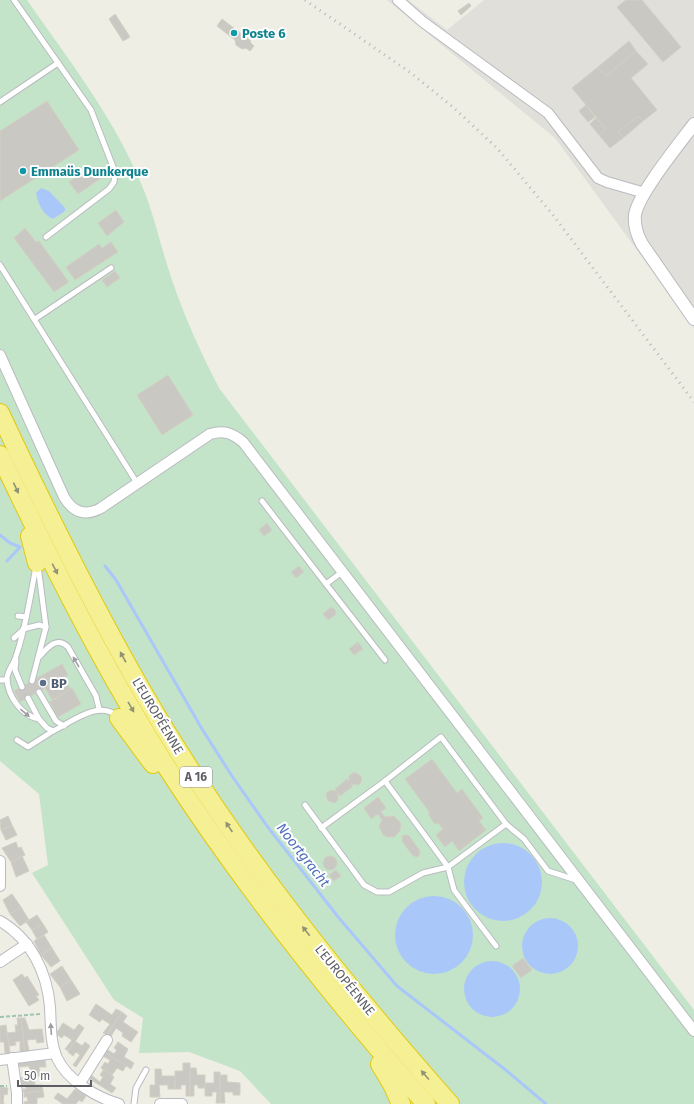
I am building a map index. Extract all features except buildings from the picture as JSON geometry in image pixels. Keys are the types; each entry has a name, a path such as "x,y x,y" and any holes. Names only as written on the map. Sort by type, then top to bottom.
{"highway":[{"name":"L'EUROPÉENNE","path":"0,413 53,522 112,637 146,697 202,787 263,875 311,938 370,1011 450,1104"},
{"name":"L'EUROPÉENNE","path":"0,455 31,521 76,608 141,725 192,804 249,885 296,948 352,1018 426,1104"},
{"path":"31,521 30,537 37,563"},
{"path":"119,718 195,824 249,885"},
{"path":"296,948 341,1017 381,1066 392,1084 401,1104"}],"street":[{"path":"398,0 423,22 543,109 557,123 598,178 645,193"},
{"path":"694,124 645,193 636,214 637,235 645,250 694,319"},
{"path":"0,355 61,491 73,509 85,514 97,510 205,436 216,432 230,433 238,438 694,1031"},
{"path":"0,861 0,886"},
{"path":"0,921 14,930 27,944 44,975 50,1013 51,1034 55,1053 62,1067 99,1100 119,1104"},
{"path":"0,962 27,944"},
{"path":"80,1083 107,1040"},
{"path":"0,1060 55,1053"},
{"path":"12,1058 17,1088 17,1104"},
{"path":"161,1104 182,1104"}],"lane":[{"path":"14,0 94,116 114,168 115,177 109,190 46,237"},
{"path":"0,102 58,63"},
{"path":"0,265 137,483"},
{"path":"35,319 111,268"},
{"path":"262,501 385,660"},
{"path":"37,563 23,630 16,657 7,680 11,693 22,711 30,717 39,719"},
{"path":"32,681 46,627 37,563"},
{"path":"326,584 342,572"},
{"path":"18,616 26,617"},
{"path":"14,638 23,630 39,625 46,627"},
{"path":"39,656 51,644 58,642 63,643 68,647 96,696 99,709"},
{"path":"16,657 15,670 22,687"},
{"path":"0,680 7,680"},
{"path":"39,692 56,721 64,726"},
{"path":"28,698 39,719 47,728 53,731"},
{"path":"17,740 28,747 53,731 99,709 107,710 119,718"},
{"path":"321,828 385,781 441,737 506,824 524,839 548,871 579,880"},
{"path":"385,781 448,867 454,890 496,946"},
{"path":"305,805 364,885 377,892 389,892 423,873 448,867 506,824"},
{"path":"134,1104 136,1088 146,1070"}],"path":[{"path":"0,1017 50,1013"}],"shaded area":[{"path":"387,0 408,0 447,30 484,0 694,0 694,328 555,138"}],"green space":[{"path":"0,0 27,0 86,84 126,151 143,187 182,308 219,388 694,1010 694,1104 271,1104 240,1071 189,1052 139,1053 143,1018 114,1000 32,873 48,865 39,794 0,761"}],"water":[{"path":"41,188 49,191 65,208 65,211 53,219 46,215 38,201 36,193"},
{"path":"503,843 518,846 531,854 539,867 542,882 539,897 531,910 518,918 503,921 488,918 475,910 467,897 464,882 467,867 475,854 488,846"},
{"path":"434,896 449,899 456,903 466,913 470,920 473,935 470,950 466,957 456,967 449,971 434,974 419,971 412,967 402,957 398,950 395,935 398,920 402,913 412,903 419,899"},
{"path":"550,918 565,923 573,931 578,946 573,961 565,969 550,974 535,969 527,961 522,946 527,931 535,923"},
{"path":"492,961 507,966 515,974 520,989 515,1004 507,1012 492,1017 477,1012 469,1004 464,989 469,974 477,966"}],"waterway":[{"name":"Noortgracht","path":"0,535 10,543 20,547 7,561"},
{"name":"Noortgracht","path":"105,566 116,580 202,729 232,776 267,826 339,918 397,986 507,1071 546,1104"}],"railway":[{"path":"305,0 411,73 454,108 497,148 553,215 694,402"}],"place":[{"name":"Poste 6","path":"234,33"},
{"name":"Emmaüs Dunkerque","path":"23,171"},
{"name":"BP","path":"43,683"}]}
